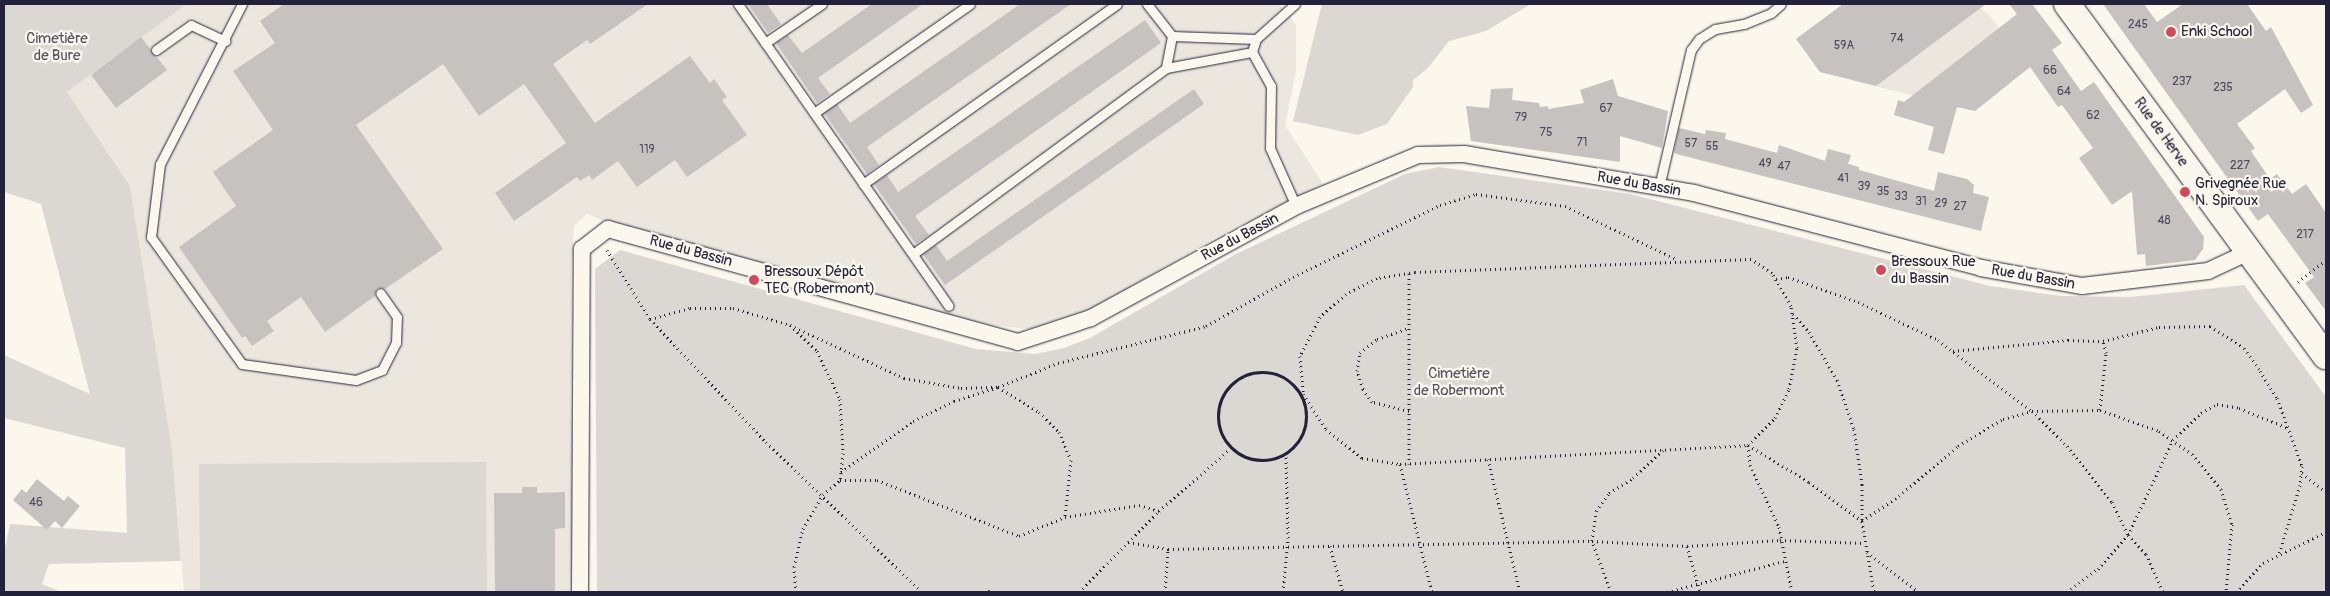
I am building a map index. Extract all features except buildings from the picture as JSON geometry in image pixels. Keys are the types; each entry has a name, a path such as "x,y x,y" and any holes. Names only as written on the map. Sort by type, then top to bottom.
{"main road":[{"name":"Rue de Herve","path":"2067,4 2326,356"}],"street":[{"name":"Rue du Bassin","path":"598,237 608,229 1018,342 1091,318 1296,206 1418,155 1464,154 1658,187 1981,268 2082,286 2208,271 2249,252"},
{"path":"580,592 582,249 598,237"}],"lane":[{"path":"242,4 225,41 160,164 151,238 242,364 356,380 382,370 396,343 397,317 380,292"},
{"path":"738,4 949,306"},
{"path":"765,43 822,4"},
{"path":"814,114 970,4"},
{"path":"864,184 1117,4"},
{"path":"1147,4 1172,36 1166,68"},
{"path":"1295,4 1256,39 1252,52 1271,86 1270,148 1296,206"},
{"path":"1658,187 1691,50 1699,39 1714,29 1744,24 1771,13 1781,4"},
{"path":"156,50 191,25 225,41"},
{"path":"1172,36 1256,39"},
{"path":"913,254 1166,68 1252,52"}],"path":[{"path":"841,472 913,421 954,401 998,387 1058,363 1206,326 1293,277 1440,205 1476,194 1565,206 1677,260"},
{"path":"598,237 650,319 766,442 922,592"},
{"path":"1862,521 1809,482 1748,445 1400,464 1362,458 1326,429 1303,394 1276,372 1251,372 1226,388 1217,420 1230,449 1258,462 1286,456 1306,431 1303,394 1300,356 1320,317 1346,294 1377,278 1409,273 1677,260 1751,259 1776,279 1792,312 1809,332 1837,380 1854,429 1862,484 1862,521 1874,592"},
{"path":"2282,295 2326,260"},
{"path":"1409,273 1409,464"},
{"path":"1776,279 1788,277 1858,302 1938,340 2032,411 2067,446 2112,502 2128,535 2146,554 2163,592"},
{"path":"650,319 690,308 733,308 790,325 904,378 961,388 998,387 1039,412 1060,432 1071,460 1065,516"},
{"path":"1748,445 1775,418 1789,389 1797,348 1792,312"},
{"path":"790,325 817,351 840,399 840,480"},
{"path":"1953,351 2059,340 2103,340 2159,327 2210,326 2244,348 2277,398 2302,466 2302,473 2279,554"},
{"path":"1409,328 1377,339 1360,353 1357,371 1363,389 1372,402 1409,411"},
{"path":"2100,410 2106,353 2103,340"},
{"path":"2067,592 2098,569 2128,535 2173,440 2201,413 2217,404 2239,408 2288,428"},
{"path":"1862,521 1898,496 1958,446 2003,419 2032,411 2100,410 2159,431 2173,440 2192,454 2221,489 2232,524 2226,592"},
{"path":"1748,445 1750,466 1763,488 1780,540 1792,592"},
{"path":"1078,592 1158,511 1230,449"},
{"path":"1611,592 1592,541 1596,512 1609,494 1633,478 1664,450"},
{"path":"1283,592 1288,546 1286,456"},
{"path":"1488,459 1520,592"},
{"path":"1400,464 1432,592"},
{"path":"2302,473 2326,492"},
{"path":"796,592 794,567 803,529 823,495 840,480 877,480 1019,536 1065,516 1139,505 1158,511"},
{"path":"2236,592 2263,563 2289,548 2326,532"},
{"path":"1128,542 1168,549 1592,541 1687,546 1780,540 1865,542"},
{"path":"1330,546 1343,592"},
{"path":"1687,546 1700,592"},
{"path":"1165,592 1168,549"},
{"path":"1867,552 1919,592"},
{"path":"1667,592 1784,561"}],"shaded area":[{"path":"187,4 1279,4 1296,24 1296,72 1285,125 1323,184 1220,235 1089,311 1048,326 1027,329 981,324 614,225 587,214 574,226 571,269 573,592 184,592 172,449 130,186 67,92"},
{"path":"1958,4 1975,4 1989,15 2030,67 1975,111 1855,81"}],"green space":[{"name":"Cimetière de Bure","path":"4,4 187,4 67,92 130,186 172,449 181,561 49,564 42,584 61,592 4,592 4,553 10,524 127,533 125,448 4,418 4,355 90,394 41,204 4,192"},
{"path":"1322,4 1531,4 1486,31 1449,41 1428,68 1413,80 1413,87 1387,124 1358,135 1293,121"},
{"name":"Cimetière de Robermont","path":"1439,167 1630,194 1990,286 2061,296 2131,297 2244,285 2326,397 2326,592 597,592 595,269 620,250 976,349 1035,354 1064,348 1090,338 1236,254 1405,174"},
{"path":"486,462 487,592 200,592 199,464"}],"place":[{"name":"Enki School","path":"2171,32"},
{"name":"Grivegnée Rue N. Spiroux","path":"2185,192"},
{"name":"Bressoux Rue du Bassin","path":"1881,270"},
{"name":"Bressoux Dépôt TEC (Robermont)","path":"754,280"}]}
